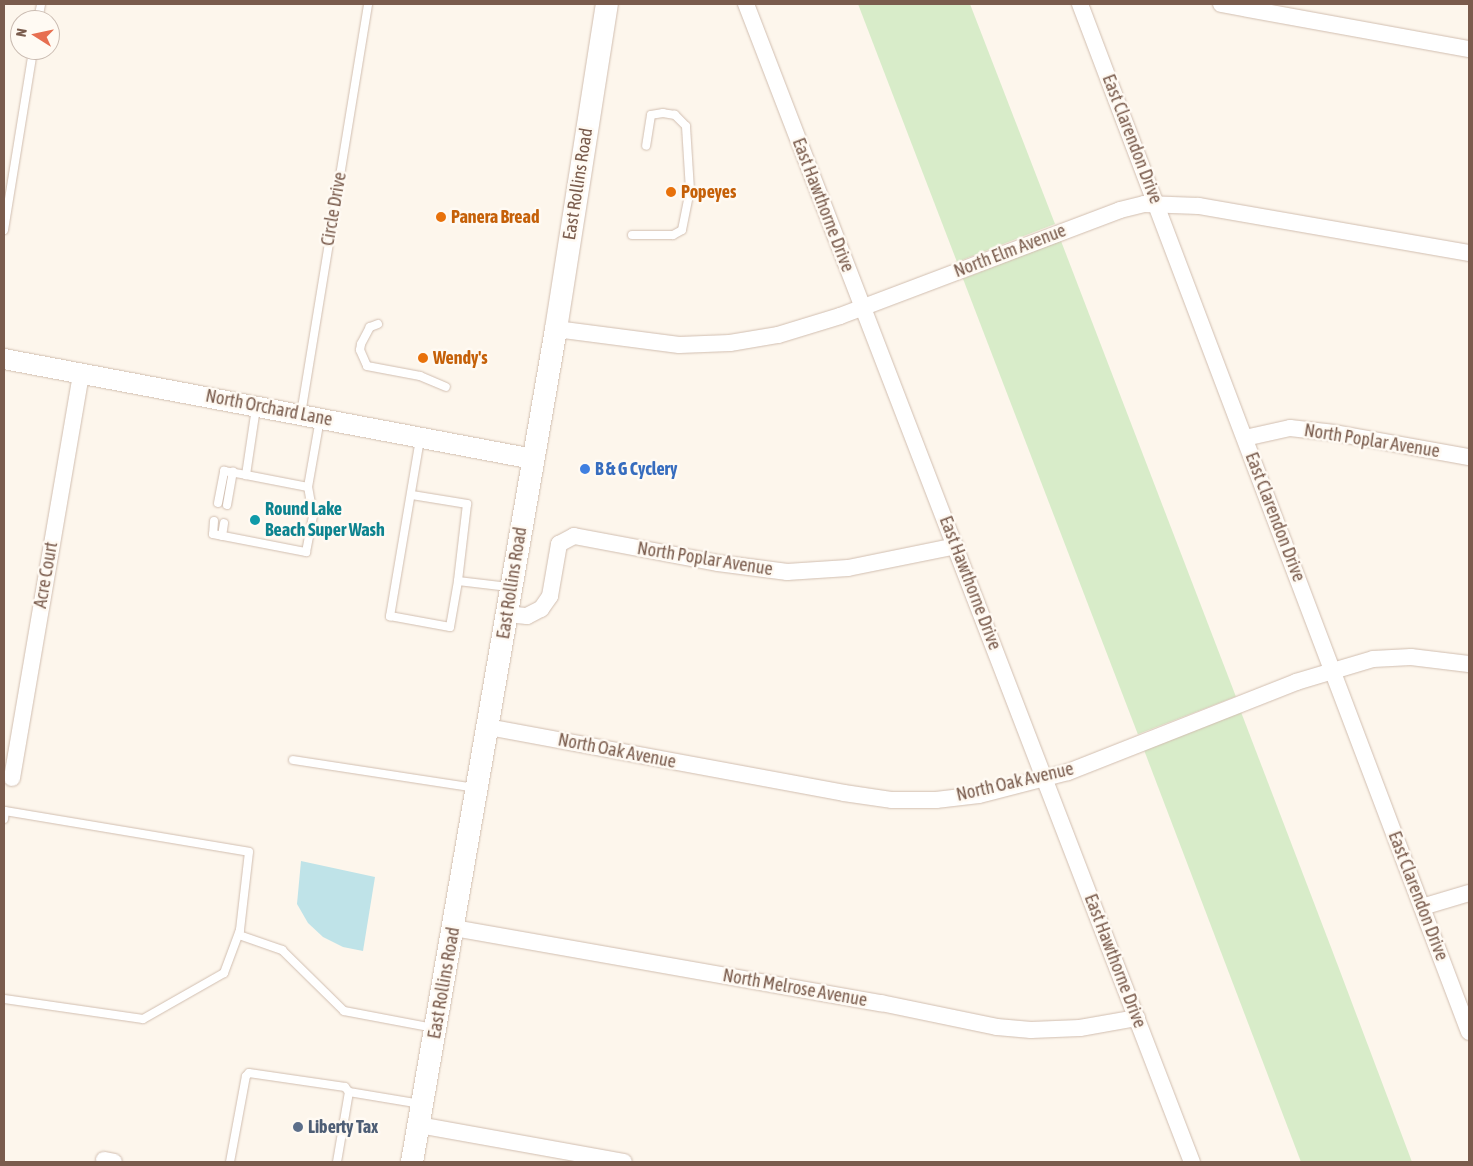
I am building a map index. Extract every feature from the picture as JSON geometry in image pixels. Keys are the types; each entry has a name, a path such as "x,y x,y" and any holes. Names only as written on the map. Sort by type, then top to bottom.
{"main road":[{"name":"East Rollins Road","path":"412,1162 454,928 556,329 607,4"}],"street":[{"name":"East Hawthorne Drive","path":"746,4 1046,778 1192,1162"},
{"name":"East Clarendon Drive","path":"1080,4 1469,1032"},
{"path":"1221,4 1469,49"},
{"name":"North Elm Avenue","path":"556,329 679,345 730,343 778,335 862,307 1120,210 1157,204 1199,206 1469,253"},
{"name":"North Orchard Lane","path":"4,359 533,458"},
{"name":"Acre Court","path":"12,778 81,373"},
{"name":"North Poplar Avenue","path":"1245,438 1290,428 1336,433 1469,458"},
{"name":"North Poplar Avenue","path":"507,614 527,616 541,608 550,596 559,544 574,536 718,563 787,572 848,568 956,546"},
{"name":"North Oak Avenue","path":"488,727 892,800 979,795 1046,778 1333,670 1374,659 1411,657 1469,664"},
{"path":"1422,907 1469,893"},
{"name":"North Melrose Avenue","path":"454,928 997,1027 1031,1030 1080,1028 1137,1018"},
{"path":"421,1114 624,1162"}],"lane":[{"name":"Circle Drive","path":"222,536 306,552 313,515 308,487 311,416 368,4"},
{"path":"4,230 31,60"},
{"path":"632,235 674,235 682,230 690,190 686,126 675,115 663,112 651,115 646,146"},
{"path":"378,324 370,327 361,344 360,350 367,366 420,376 446,387"},
{"path":"246,475 257,406"},
{"path":"412,495 467,504 458,581 450,627 390,616 412,495 420,437"},
{"path":"218,503 224,471 308,487"},
{"path":"227,505 233,472"},
{"path":"214,521 212,533 222,536 224,523"},
{"path":"458,581 511,587"},
{"path":"293,760 478,789"},
{"path":"4,819 5,811 249,852 239,935 282,950 344,1011 436,1029"},
{"path":"4,999 143,1020 224,973 240,930"},
{"path":"230,1162 246,1076 249,1073 345,1087 348,1092 421,1114"},
{"path":"337,1162 348,1092"}],"green space":[{"path":"858,4 970,4 1055,224 957,262"},
{"path":"1061,241 1236,697 1138,734 963,279"},
{"path":"1241,712 1412,1162 1301,1162 1144,750"}],"water":[{"path":"301,861 375,877 363,951 343,947 323,937 308,923 297,904"}],"place":[{"name":"Popeyes","path":"671,192"},
{"name":"Panera Bread","path":"441,217"},
{"name":"Wendy's","path":"423,358"},
{"name":"B & G Cyclery","path":"585,469"},
{"name":"Round Lake Beach Super Wash","path":"255,520"},
{"name":"Liberty Tax","path":"298,1127"}]}
